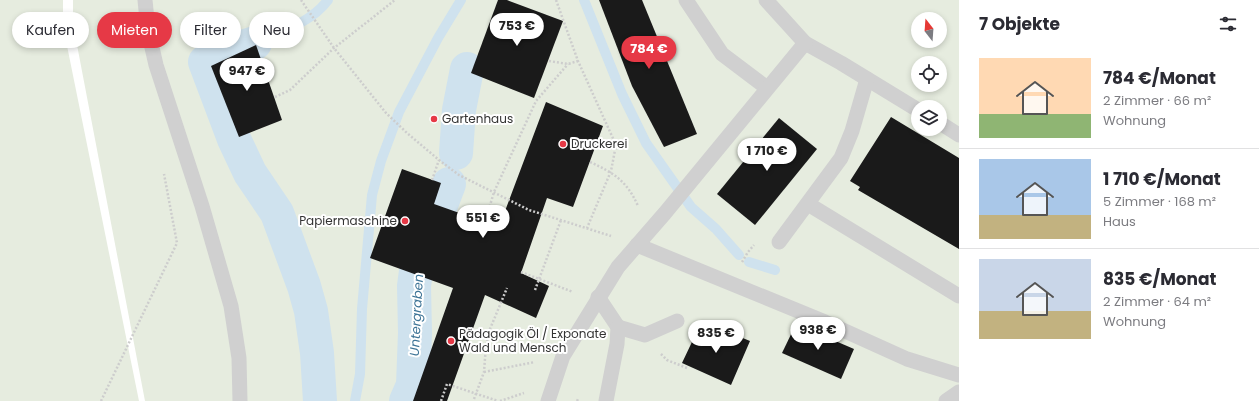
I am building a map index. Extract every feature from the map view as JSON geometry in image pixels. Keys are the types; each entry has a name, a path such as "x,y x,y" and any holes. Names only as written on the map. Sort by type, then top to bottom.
{"lane":[{"path":"145,0 148,30 156,65 202,206 231,306 238,358 240,401"},
{"path":"686,0 722,54 767,88"},
{"path":"766,0 804,43 911,106"},
{"path":"548,401 563,356 598,297 618,267 665,213 804,43"},
{"path":"779,242 841,158 852,131 867,79"},
{"path":"947,127 959,135"},
{"path":"808,204 959,296"},
{"path":"637,245 825,322 907,359 959,375"},
{"path":"598,297 618,327 617,344 606,401"},
{"path":"618,327 645,335 677,321"},
{"path":"946,401 959,392"}],"path":[{"path":"301,0 334,48 386,113 439,160 459,175 529,210 587,228 611,171 616,145 578,61 556,0"},
{"path":"275,97 290,90 334,48 395,0"},
{"path":"549,61 568,64 578,61"},
{"path":"485,222 494,192 536,102 568,64"},
{"path":"432,180 439,160"},
{"path":"590,162 611,171 620,179 635,200 649,231"},
{"path":"101,401 177,243 162,167"},
{"path":"535,290 561,220"},
{"path":"521,272 552,283"},
{"path":"474,399 484,372 486,345 490,329 506,288"},
{"path":"484,372 563,356"},
{"path":"667,360 687,368"},
{"path":"441,401 447,384 498,401"}],"shaded area":[{"path":"0,0 63,0 63,12 12,12 12,48 67,48 139,401 0,401"},
{"path":"73,0 959,0 959,401 145,401 78,48 89,48 89,12 73,12"}],"building":[{"path":"498,0 507,0 563,21 534,98 471,73"},
{"path":"599,0 642,0 697,134 664,147 632,86"},
{"path":"250,48 257,48 282,120 239,137 211,66"},
{"path":"546,102 603,126 573,207 547,198 521,273 549,286 536,318 485,295 447,401 413,401 453,288 370,258 402,169 441,183 434,204 499,227"},
{"path":"891,117 911,129 911,136 923,136 959,158 959,249 858,190 860,187 850,181"},
{"path":"779,118 817,149 755,225 717,194"},
{"path":"796,324 854,349 841,379 782,353"},
{"path":"700,325 725,336 728,332 750,341 731,385 682,363"}],"waterway":[{"path":"304,21 313,15 328,0"},
{"path":"355,401 360,374 362,309 372,195 381,161 399,112 438,38 461,0"},
{"path":"584,0 622,94 646,143 691,207 716,229 739,255"},
{"path":"249,45 221,54 205,62 234,139 250,173 277,213 304,286 311,311 317,353 320,401"},
{"name":"Untergraben","path":"456,153 459,110 467,69"},
{"name":"Untergraben","path":"406,401 413,385 415,333 414,286 416,271 449,184"},
{"path":"749,262 775,270"}],"place":[{"name":"Gartenhaus","path":"434,119"},
{"name":"Druckerei","path":"563,144"},
{"name":"Papiermaschine","path":"405,221"},
{"name":"Pädagogik Öl / Exponate Wald und Mensch","path":"451,341"}]}
